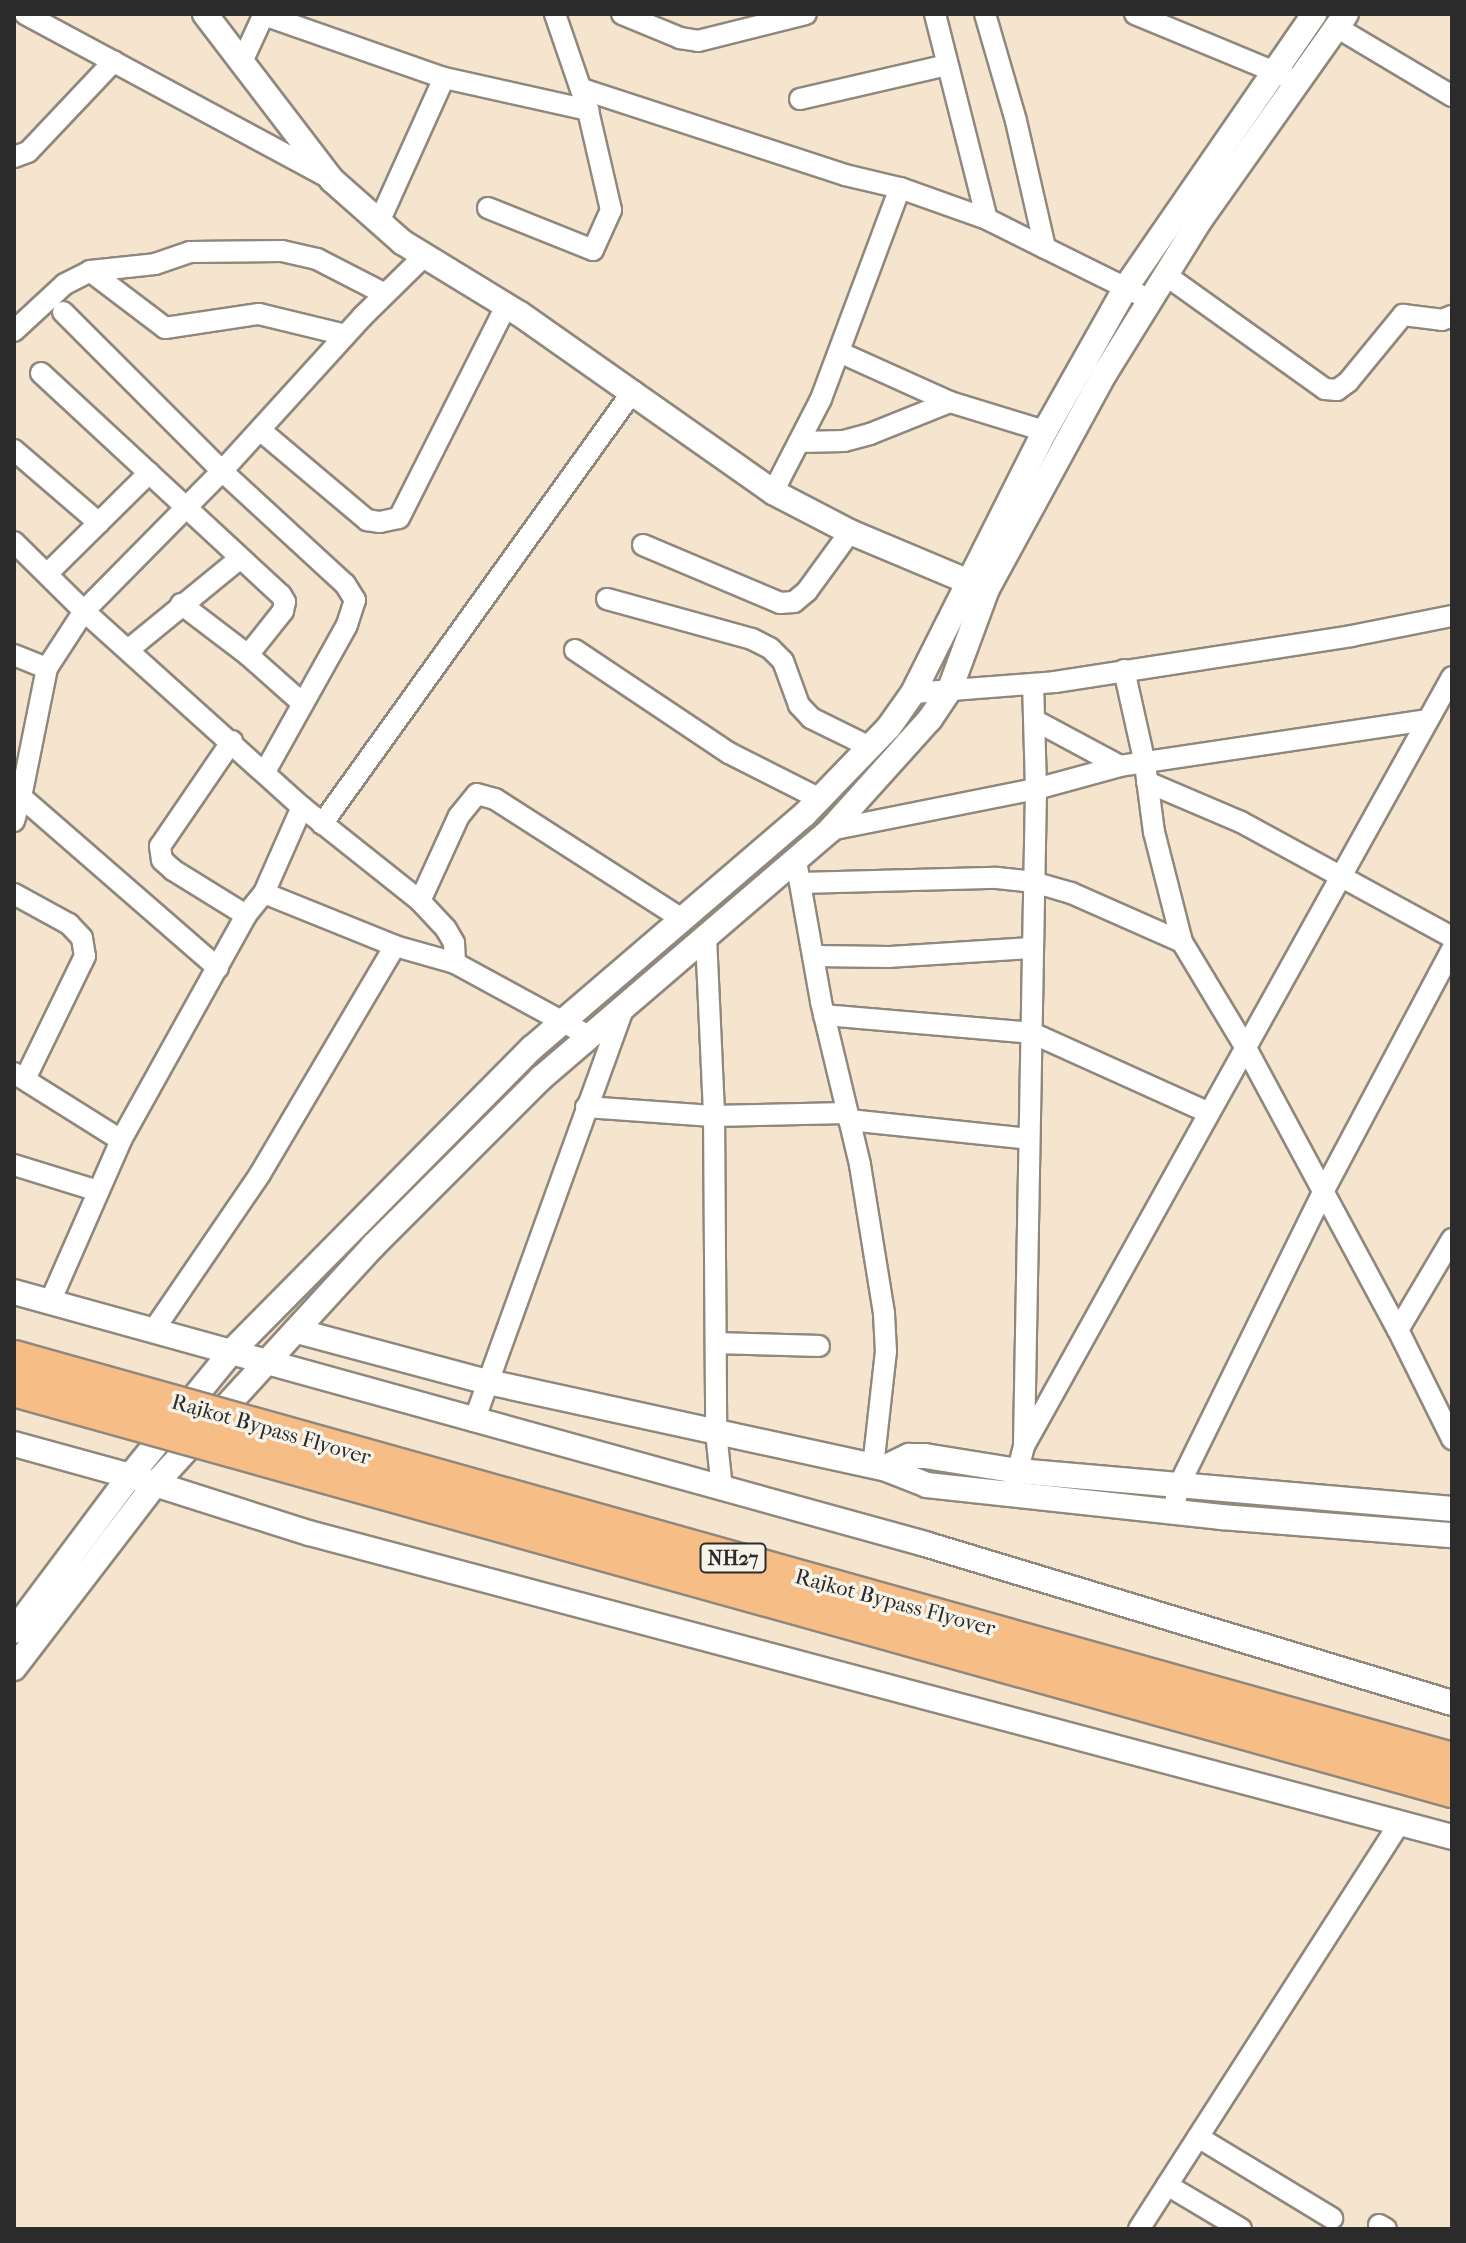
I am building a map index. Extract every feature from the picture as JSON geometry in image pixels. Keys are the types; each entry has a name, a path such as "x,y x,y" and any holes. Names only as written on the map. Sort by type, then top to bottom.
{"highway":[{"name":"Rajkot Bypass Flyover","path":"14,1357 1452,1759"},
{"name":"Rajkot Bypass Flyover","path":"14,1390 1452,1791"}],"street":[{"path":"25,14 332,180"},
{"path":"205,14 332,180 379,222 424,256 506,306 633,391 773,492 850,532 978,586"},
{"path":"241,64 264,14 444,78 588,110"},
{"path":"488,208 593,250 611,210 582,89 555,14"},
{"path":"622,14 680,38 698,41 806,14"},
{"path":"935,14 987,219"},
{"path":"985,14 1016,121 1045,248"},
{"path":"1135,14 1299,82"},
{"path":"1030,484 1045,431 1126,287 1314,14"},
{"path":"14,1631 130,1476 231,1352 560,1023 820,799 870,747 913,693 978,586 1030,484 1148,299 1167,276 1200,220 1342,21 1452,96"},
{"path":"14,157 28,152 114,61"},
{"path":"800,99 947,65"},
{"path":"379,222 444,78"},
{"path":"582,89 845,175 900,188 987,219 1148,299"},
{"path":"773,492 839,352 900,188"},
{"path":"14,331 65,284 90,271 155,264 190,252 282,251 317,259 385,294"},
{"path":"14,819 47,668 84,611 222,471 346,335 424,256"},
{"path":"90,271 165,328 259,314 346,335"},
{"path":"1167,276 1325,389 1337,390 1348,382 1403,315 1411,313 1442,320 1452,316"},
{"path":"260,430 367,520 380,522 399,518 506,306"},
{"path":"63,312 222,471 345,584 355,600 347,625 265,772"},
{"path":"839,352 950,402 1045,431"},
{"path":"41,373 281,595 285,602 277,621 248,655"},
{"path":"322,824 633,391"},
{"path":"799,442 857,438 908,421 950,402"},
{"path":"14,450 99,523"},
{"path":"47,574 149,473"},
{"path":"643,545 780,603 794,602 807,591 850,532"},
{"path":"14,542 84,611 302,807 420,901 446,929 454,943 455,963"},
{"path":"128,650 239,559"},
{"path":"14,1668 155,1484 373,1246 541,1078 626,1002 706,937 798,872 830,830 893,763 950,689 978,586"},
{"path":"607,599 752,639 770,648 783,661 799,705 811,718 870,747"},
{"path":"181,604 248,655 302,703"},
{"path":"913,693 1033,684 1351,636 1452,616"},
{"path":"575,650 729,753 820,799"},
{"path":"14,655 47,668"},
{"path":"1124,670 1146,773 1154,832 1182,942 1246,1048 1450,1426"},
{"path":"1024,1446 1452,677"},
{"path":"1011,1495 1024,1446 1036,789 1033,684"},
{"path":"1146,773 1427,720"},
{"path":"1036,721 1120,766 1146,773 1241,822 1452,937"},
{"path":"232,741 160,846 162,860 173,870 246,915"},
{"path":"830,830 1036,789 1120,766"},
{"path":"420,901 459,816 477,794 495,799 682,919"},
{"path":"21,797 218,968"},
{"path":"50,1302 121,1140 246,915 264,893 302,807"},
{"path":"798,872 997,878 1033,882 1071,893 1182,942"},
{"path":"798,872 824,1015 848,1116 884,1314 886,1351 878,1467"},
{"path":"264,893 395,946 455,963 560,1023 589,1036"},
{"path":"14,894 69,924 82,938 85,956 19,1076 121,1140"},
{"path":"706,937 713,1116 716,1432 722,1489"},
{"path":"153,1331 260,1174 395,946"},
{"path":"813,956 889,957 1033,948"},
{"path":"1173,1511 1179,1485 1323,1192 1452,949"},
{"path":"474,1421 626,1002"},
{"path":"824,1015 1032,1033 1209,1113"},
{"path":"586,1107 713,1116 848,1116 1029,1139"},
{"path":"14,1165 98,1191"},
{"path":"1398,1330 1452,1239"},
{"path":"14,1292 941,1549 1452,1703"},
{"path":"297,1331 488,1382 878,1467 927,1485 1173,1511 1452,1535"},
{"path":"716,1343 819,1346"},
{"path":"14,1444 130,1476 309,1533 1452,1837"},
{"path":"878,1467 917,1455 1018,1471 1452,1509"},
{"path":"1139,2229 1400,1823"},
{"path":"1198,2137 1332,2218"},
{"path":"1167,2185 1241,2229"}]}
